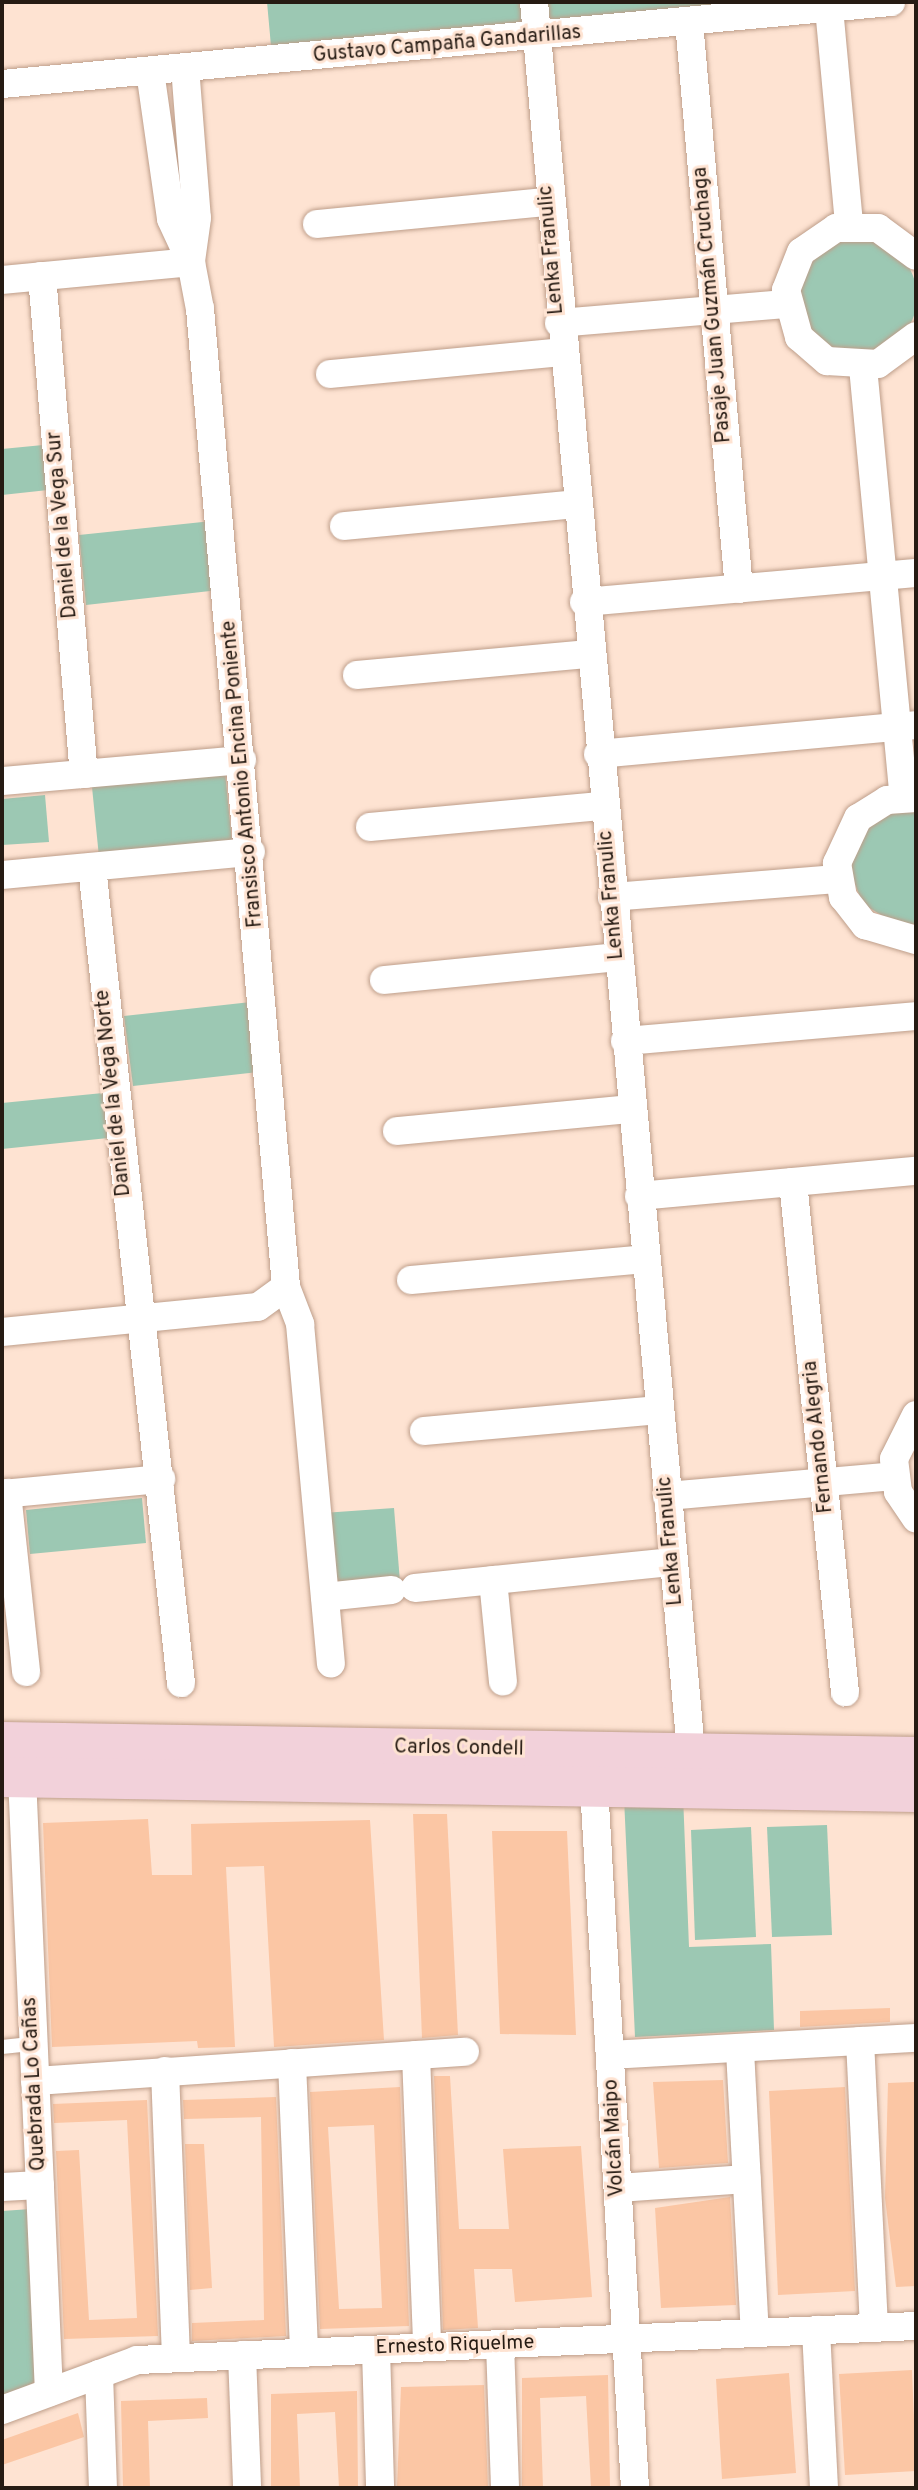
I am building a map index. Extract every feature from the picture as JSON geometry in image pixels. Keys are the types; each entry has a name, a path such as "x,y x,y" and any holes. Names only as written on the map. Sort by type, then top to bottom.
{"street":[{"name":"Lenka Franulic","path":"534,2 547,202 693,1770"},
{"name":"Gustavo Campaña Gandarillas","path":"2,84 537,38 891,2"},
{"path":"829,8 849,225"},
{"name":"Pasaje Juan Guzmán Cruchaga","path":"689,22 739,589"},
{"name":"Fransisco Antonio Encina Poniente","path":"185,67 197,218 191,262 251,852 286,1287 300,1324 331,1664"},
{"name":"Fransisco Antonio Encina Poniente","path":"150,71 171,219 191,262"},
{"path":"317,224 547,202"},
{"path":"916,256 891,233 849,225 801,252 786,304 799,337 816,354 863,367 893,357 916,336"},
{"path":"2,280 191,262"},
{"name":"Daniel de la Vega Sur","path":"42,276 84,774"},
{"path":"559,323 786,304"},
{"path":"330,374 561,352"},
{"path":"863,367 882,576 906,726 910,797 872,807 848,831 838,879 865,925 916,940"},
{"path":"344,526 575,504"},
{"path":"584,602 916,573"},
{"path":"357,675 589,654"},
{"path":"598,754 906,726"},
{"path":"2,781 242,760"},
{"path":"370,827 603,806"},
{"path":"2,875 251,852"},
{"name":"Daniel de la Vega Norte","path":"92,867 181,1683"},
{"path":"612,897 838,879"},
{"path":"384,980 617,957"},
{"path":"625,1041 916,1016"},
{"path":"397,1131 631,1109"},
{"path":"639,1196 916,1171"},
{"name":"Fernando Alegria","path":"793,1182 845,1692"},
{"path":"411,1280 645,1259"},
{"path":"2,1332 258,1307 286,1287"},
{"path":"424,1431 659,1410"},
{"path":"916,1415 897,1444 894,1476 916,1519"},
{"path":"667,1496 894,1476"},
{"path":"26,1672 4,1494 161,1479"},
{"path":"325,1597 673,1562"},
{"path":"493,1580 503,1682"},
{"name":"Carlos Condell","path":"2,1742 693,1770 916,1792"},
{"name":"Carlos Condell","path":"12,1777 594,1787 693,1770 916,1757"},
{"name":"Quebrada Lo Cañas","path":"12,1777 33,2044 49,2392"},
{"name":"Volcán Maipo","path":"594,1787 635,2488"},
{"path":"610,2055 916,2038"},
{"path":"860,2041 874,2328"},
{"path":"740,2050 755,2333"},
{"path":"35,2081 465,2052"},
{"path":"416,2055 427,2347"},
{"path":"292,2063 304,2353"},
{"path":"165,2071 176,2358"},
{"path":"618,2188 747,2179"},
{"path":"2,2187 40,2185"},
{"name":"Ernesto Riquelme","path":"2,2410 137,2360 916,2326"},
{"path":"816,2330 824,2488"},
{"path":"500,2344 505,2488"},
{"path":"376,2350 380,2488"},
{"path":"242,2355 247,2488"},
{"path":"99,2374 103,2488"}],"lane":[{"path":"2,2047 33,2044"}],"green space":[{"path":"267,2 783,2 271,46"},
{"path":"858,238 891,248 907,264 917,297 907,330 891,346 858,356 825,346 809,330 799,297 809,264 825,248"},
{"path":"43,445 48,490 2,495 2,449"},
{"path":"212,521 219,590 86,605 79,535"},
{"path":"225,772 232,842 99,857 92,787"},
{"path":"45,795 49,842 2,845 2,799"},
{"path":"916,807 916,924 896,924 863,904 849,869 872,818"},
{"path":"251,1002 259,1072 133,1086 124,1016"},
{"path":"103,1093 108,1138 2,1149 2,1103"},
{"path":"142,1498 146,1543 30,1554 26,1510"},
{"path":"394,1508 400,1582 329,1587 323,1513"},
{"path":"683,1795 689,1947 771,1944 774,2030 635,2037 624,1798"},
{"path":"827,1825 832,1935 772,1937 767,1827"},
{"path":"751,1827 756,1937 695,1940 691,1830"},
{"path":"31,2209 41,2380 2,2396 2,2211"}],"building":[{"path":"413,1814 447,1814 458,2035 422,2038"},
{"path":"148,1819 152,1875 192,1875 191,1824 370,1820 384,2040 274,2047 264,1866 226,1867 235,2047 198,2048 197,2041 52,2047 43,1823"},
{"path":"492,1831 567,1831 576,2035 500,2034"},
{"path":"890,2008 890,2022 800,2027 800,2011"},
{"path":"434,2076 450,2076 459,2229 509,2229 503,2149 581,2146 592,2297 515,2302 512,2269 474,2269 478,2328 443,2330"},
{"path":"723,2080 728,2163 659,2168 653,2082"},
{"path":"914,2082 916,2286 896,2287 885,2198 888,2083"},
{"path":"400,2087 409,2326 320,2329 310,2092","holes":["374,2125 382,2308 339,2309 328,2127"]},
{"path":"845,2087 855,2291 778,2295 769,2091"},
{"path":"276,2097 286,2336 192,2341 192,2323 264,2320 261,2117 184,2119 183,2100"},
{"path":"147,2100 158,2336 64,2339 56,2151 79,2150 89,2320 137,2318 127,2120 54,2123 53,2104"},
{"path":"185,2144 204,2144 212,2288 190,2290"},
{"path":"730,2197 736,2305 661,2308 655,2208"},
{"path":"912,2370 916,2471 845,2475 839,2374"},
{"path":"789,2373 796,2473 722,2479 716,2379"},
{"path":"608,2375 610,2488 591,2488 586,2396 540,2398 543,2488 522,2488 522,2378"},
{"path":"484,2385 488,2488 397,2488 401,2387"},
{"path":"357,2391 358,2488 339,2488 335,2412 297,2414 300,2488 271,2488 271,2394"},
{"path":"207,2398 208,2418 148,2421 150,2488 123,2488 121,2401"},
{"path":"78,2413 84,2437 2,2465 2,2440"}]}
